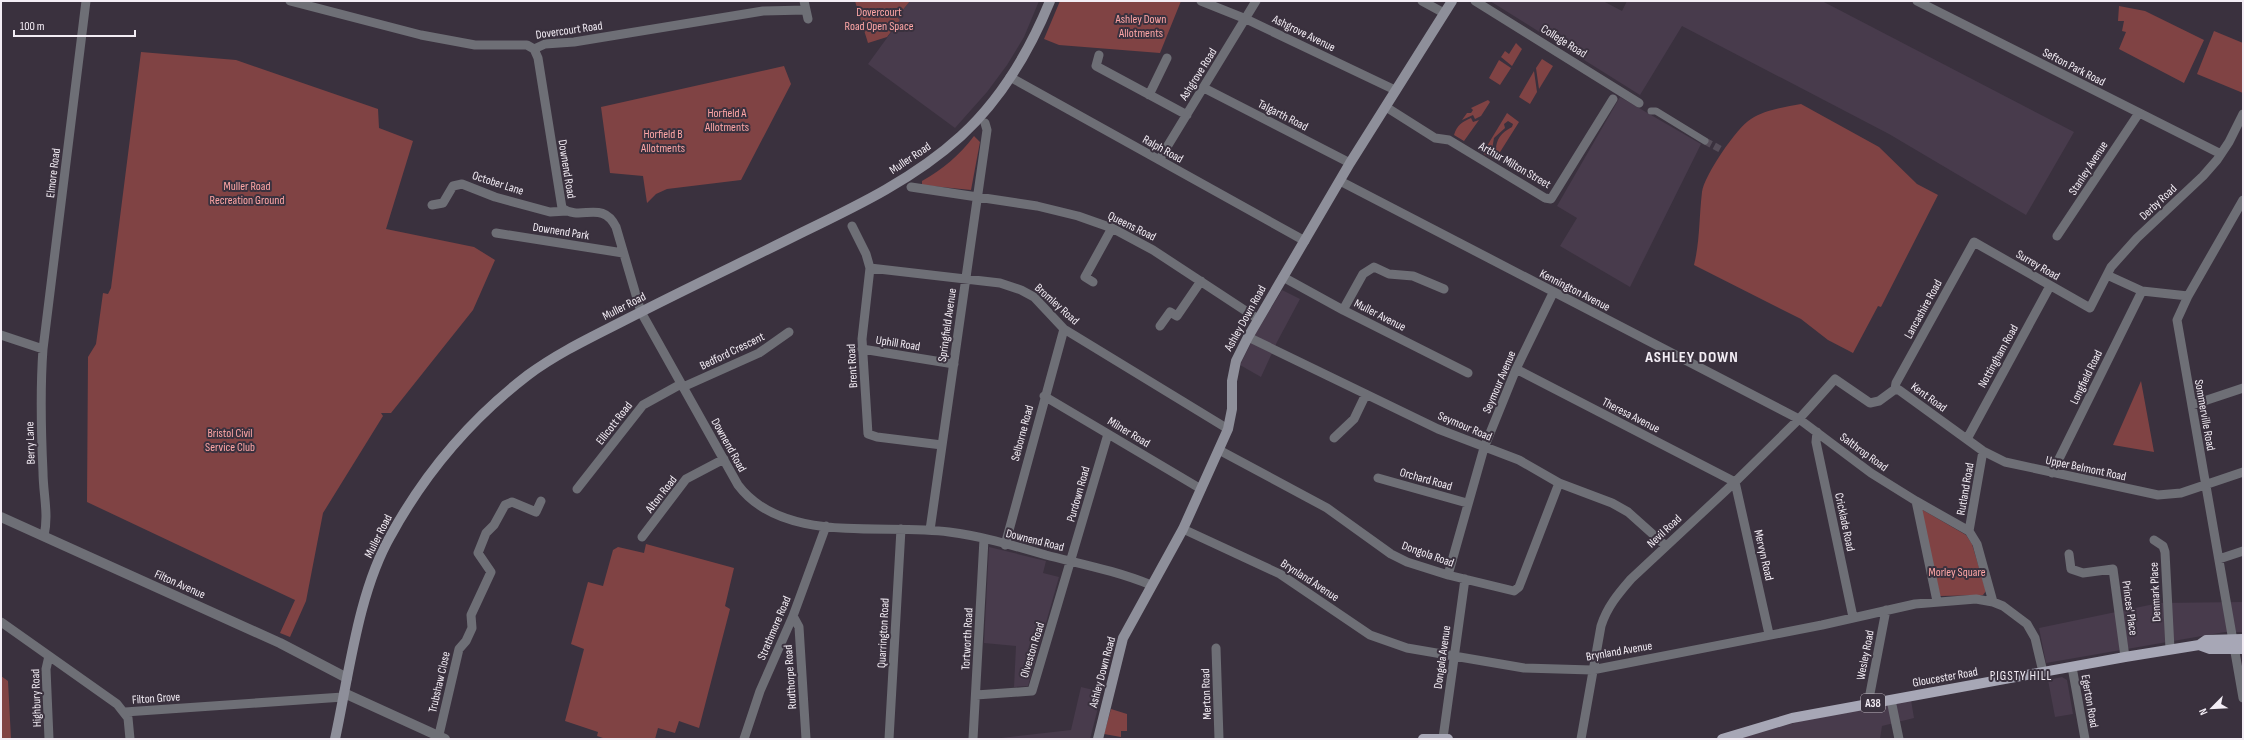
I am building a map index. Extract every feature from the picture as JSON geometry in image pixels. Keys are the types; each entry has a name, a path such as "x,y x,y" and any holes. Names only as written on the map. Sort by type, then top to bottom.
{"main road":[{"name":"Muller Road","path":"335,739 343,695 370,585 382,554 390,536 421,486 454,444 498,400 529,375 588,339 640,312 849,219 934,159 971,126 1010,76 1030,44 1050,1"},
{"name":"Ashley Down Road","path":"1098,739 1123,638 1183,529 1228,429 1232,409 1233,374 1236,361 1258,319 1350,163 1452,1"},
{"name":"Gloucester Road","path":"1722,739 1738,736 1792,718 1868,704 2170,649 2199,645 2210,649 2238,644"},
{"path":"1423,739 1445,739"}],"street":[{"name":"Elmore Road","path":"43,349 86,1"},
{"name":"Dovercourt Road","path":"290,1 421,36 475,45 528,45 534,49 545,44 574,42 758,12 806,10"},
{"name":"Ashgrove Avenue","path":"1201,1 1246,19 1395,90"},
{"name":"Ashgrove Road","path":"1159,160 1256,1"},
{"path":"1422,1 1444,13"},
{"name":"College Road","path":"1475,1 1639,103"},
{"name":"Sefton Park Road","path":"1917,1 2221,154"},
{"name":"Downend Road","path":"534,49 538,58 560,204 567,211 607,214 616,227 640,312 738,485 754,503 782,517 826,526 930,530 950,532 984,539 1112,571 1151,585"},
{"path":"1099,55 1096,66 1187,115"},
{"path":"1149,95 1167,58"},
{"name":"Ralph Road","path":"1010,76 1304,241"},
{"name":"Talgarth Road","path":"1204,88 1350,163"},
{"name":"Arthur Milton Street","path":"1386,107 1435,138 1449,140 1545,198 1551,199 1613,99"},
{"path":"1651,111 1656,111 1704,141"},
{"name":"Stanley Avenue","path":"2057,236 2139,113"},
{"name":"Derby Road","path":"2090,308 2107,275 2137,238 2203,176 2221,154 2243,114"},
{"name":"Springfield Avenue","path":"930,530 978,198 987,130 986,123"},
{"name":"Kennington Avenue","path":"1340,181 1799,420"},
{"name":"October Lane","path":"432,205 442,204 454,186 460,184 496,197 550,212 567,211"},
{"name":"Queens Road","path":"911,187 1037,206 1078,216 1112,228 1154,250 1258,319"},
{"name":"Sommerville Road","path":"2243,200 2188,296 2177,320 2220,559 2238,644 2243,698"},
{"name":"Brent Road","path":"849,219 866,254 870,268 862,349 869,434 942,445"},
{"path":"1093,282 1085,277 1112,228"},
{"name":"Downend Park","path":"496,233 623,253"},
{"name":"Surrey Road","path":"1974,242 2090,308"},
{"name":"Lancashire Road","path":"1896,390 1896,383 1974,242"},
{"path":"1343,310 1363,274 1374,267 1389,274 1413,276 1444,289"},
{"name":"Bromley Road","path":"870,268 1000,283 1021,290 1034,297 1064,329 1228,429"},
{"path":"2107,275 2142,291 2188,296"},
{"name":"Muller Avenue","path":"1283,277 1343,310 1468,373"},
{"path":"1160,326 1170,312 1177,316 1201,281"},
{"name":"Nottingham Road","path":"1967,439 2050,286"},
{"name":"Longfield Road","path":"2052,473 2142,291"},
{"name":"Seymour Avenue","path":"1448,575 1467,503 1484,448 1516,369 1553,293"},
{"name":"Selborne Road","path":"1005,544 1044,396 1064,329"},
{"name":"Bedford Crescent","path":"682,386 759,353 788,332"},
{"path":"1,335 43,349"},
{"name":"Seymour Road","path":"1248,337 1438,428 1484,448 1519,460 1559,483 1612,503 1628,512 1666,546"},
{"name":"Berry Lane","path":"43,349 40,398 43,494 46,515 44,536"},
{"name":"Uphill Road","path":"862,349 954,364"},
{"name":"Theresa Avenue","path":"1516,369 1735,482"},
{"name":"Kent Road","path":"1835,379 1870,403 1879,401 1896,390 1967,439"},
{"name":"Nevil Road","path":"1581,739 1592,670 1606,610 1631,579 1799,420 1835,379"},
{"name":"Ellicott Road","path":"577,489 643,405 682,386"},
{"path":"2192,405 2243,388"},
{"path":"1334,438 1354,419 1366,394"},
{"name":"Milner Road","path":"1044,396 1201,489"},
{"name":"Salthrop Road","path":"1799,420 1871,473 1916,501"},
{"name":"Cricklade Road","path":"1817,432 1816,442 1852,617"},
{"name":"Purdown Road","path":"1072,561 1108,434"},
{"name":"Upper Belmont Road","path":"1967,439 1984,451 2012,464 2158,495 2181,492 2243,472"},
{"name":"Dongola Road","path":"1219,450 1327,508 1391,554 1407,562 1448,575 1514,591 1517,590 1559,483"},
{"name":"Rutland Road","path":"1969,531 1984,451"},
{"name":"Alton Road","path":"642,537 686,479 724,459"},
{"name":"Orchard Road","path":"1378,478 1467,503"},
{"name":"Mervyn Road","path":"1735,482 1769,634"},
{"path":"1916,501 1969,531 1977,544 1993,602"},
{"path":"1916,501 1937,601"},
{"name":"Trubshaw Close","path":"441,738 459,649 466,641 472,628 471,615 491,572 478,553 486,533 494,525 505,505 512,502 536,512 541,502"},
{"name":"Filton Avenue","path":"1,517 280,643 347,678"},
{"name":"Strathmore Road","path":"744,739 760,691 793,616 826,526"},
{"name":"Quarrington Road","path":"889,739 901,529"},
{"name":"Brynland Avenue","path":"1183,529 1280,574 1370,635 1407,648 1454,657 1524,668 1592,670 1769,634 1822,625 1886,610 1937,601 1976,599 1993,602 2014,613 2027,624 2035,638 2043,672"},
{"name":"Tortworth Road","path":"973,739 984,539"},
{"name":"Denmark Place","path":"2154,540 2163,546 2165,552 2170,649"},
{"path":"2220,559 2243,551"},
{"name":"Princes' Place","path":"2069,554 2071,569 2083,573 2113,569 2125,657"},
{"name":"Olveston Road","path":"976,696 1032,691 1072,561"},
{"name":"Dongola Avenue","path":"1445,739 1454,657 1465,579"},
{"name":"Wesley Road","path":"1868,704 1886,610"},
{"name":"Rudthorpe Road","path":"793,616 799,627 806,739"},
{"name":"Filton Grove","path":"1,622 117,704 125,712 343,695"},
{"name":"Merton Road","path":"1216,648 1219,739"},
{"name":"Highbury Road","path":"49,656 46,669 50,739"},
{"name":"Egerton Road","path":"2072,667 2085,739"},
{"path":"343,695 441,738"},
{"path":"1891,700 1899,739"},
{"path":"125,712 129,722 130,739"}],"shaded area":[{"path":"910,1 1039,1 1024,37 1007,65 987,92 955,128 868,64 900,20 897,17"},
{"path":"1490,1 1603,1 1622,11 1627,1 1822,1 2074,132 2026,215 1889,134 1682,26 1640,95"},
{"path":"1620,97 1701,144 1630,287 1560,246 1577,218 1557,206"},
{"path":"1282,290 1300,299 1277,342 1261,377 1240,365 1257,331"},
{"path":"989,547 1046,561 1043,573 1059,577 1028,686 1014,687 1016,646 984,643"},
{"path":"2243,602 2243,632 2225,632 2046,663 2039,628 2159,603"},
{"path":"2062,677 2067,680 2073,714 2055,717 2048,680"},
{"path":"1081,687 1102,692 1090,739 993,739 1071,730"},
{"path":"1911,700 1914,718 1882,726 1880,739 1736,739 1801,721"}],"green space":[{"name":"Dovercourt Road Open Space","path":"855,1 910,1 897,17 900,20 887,37 868,43"},
{"name":"Ashley Down Allotments","path":"1060,1 1181,1 1160,53 1059,45 1044,39"},
{"path":"2119,6 2145,11 2204,40 2184,83 2119,49 2126,32 2122,31 2124,21 2118,21"},
{"path":"2214,31 2243,43 2243,93 2197,74"},
{"path":"1516,43 1522,49 1512,66 1501,57 1505,51 1509,54"},
{"path":"141,52 236,60 378,109 379,128 413,141 386,229 474,247 495,260 473,310 391,413 381,413 383,416 323,513 306,601 290,637 280,633 295,600 87,502 88,357 96,344 103,293 108,294 111,288"},
{"path":"1542,59 1553,66 1539,89 1536,68"},
{"path":"1499,60 1511,68 1500,85 1489,78"},
{"path":"784,66 791,84 741,180 667,189 656,194 647,203 643,176 610,173 601,107"},
{"path":"1534,71 1537,92 1530,104 1519,97"},
{"path":"1488,100 1490,102 1481,116 1475,119 1473,115 1462,120 1467,113 1471,113 1473,110 1471,108"},
{"path":"1801,104 1879,147 1917,184 1938,195 1881,307 1878,306 1853,353 1828,340 1801,319 1694,265 1702,192 1709,175 1722,152 1730,141 1751,119 1769,111"},
{"path":"1507,113 1519,122 1495,160 1484,154 1484,151","holes":["1508,121 1513,124 1512,127 1501,135 1497,141 1496,154 1491,156 1488,150 1492,149 1494,138 1505,128 1504,124"]},
{"path":"1471,118 1473,122 1479,120 1464,141 1454,135 1460,124"},
{"path":"974,136 980,142 971,190 922,185 922,181 950,162"},
{"path":"2141,381 2154,452 2113,445"},
{"name":"Morley Square","path":"1921,509 1966,535 1972,544 1986,591 1983,595 1940,596"},
{"path":"646,544 734,568 725,606 730,609 699,728 679,721 675,733 658,728 655,739 606,739 597,736 598,732 565,721 584,649 571,644 588,582 603,586 613,550 618,547 644,553"},
{"path":"1,676 8,681 11,739 1,739"},
{"path":"1111,709 1127,714 1127,731 1121,731 1121,737 1104,734"}],"tunnel":[{"path":"1705,141 1720,149"}],"district":[{"name":"ASHLEY DOWN","path":"1692,356"},
{"name":"PIGSTY HILL","path":"2021,675"}],"park label":[{"name":"Horfield A Allotments","path":"727,120"},
{"name":"Horfield B Allotments","path":"663,141"},
{"name":"Muller Road Recreation Ground","path":"247,193"},
{"name":"Bristol Civil Service Club","path":"230,440"}]}
